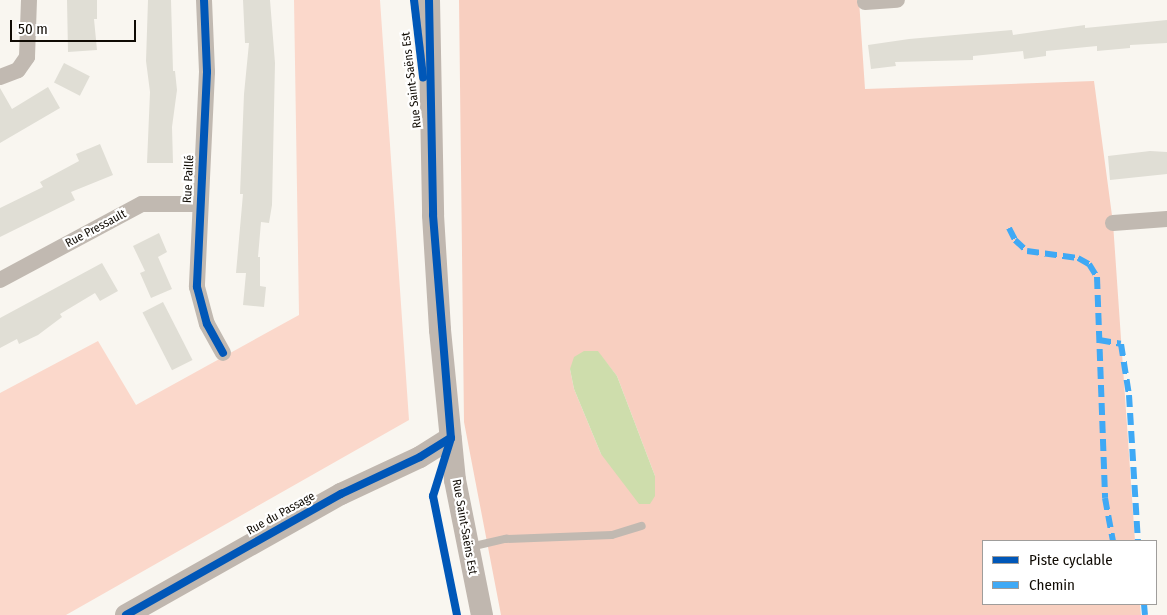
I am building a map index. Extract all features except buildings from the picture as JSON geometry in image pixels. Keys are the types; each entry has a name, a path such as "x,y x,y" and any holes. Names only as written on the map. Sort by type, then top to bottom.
{"main road":[{"name":"Rue Saint-Saëns Est","path":"414,0 431,139"},
{"name":"Rue Saint-Saëns Est","path":"429,0 431,139 440,330 450,438 468,547 482,615"},
{"name":"Rue du Passage","path":"126,615 341,494 420,457 450,438"}],"street":[{"path":"0,77 18,70 27,58 29,0"},
{"name":"Rue Paillé","path":"204,0 207,72 199,204 197,287 207,324 222,353"},
{"path":"865,2 897,0"},
{"name":"Rue Pressault","path":"0,280 142,204 199,204"},
{"path":"1113,223 1167,219"}],"lane":[{"path":"468,547 506,539 612,535 642,526"}],"shaded area":[{"path":"294,0 380,0 409,420 66,615 0,615 0,393 98,341 136,405 299,315"},
{"path":"459,0 859,0 865,89 1094,81 1113,223 1135,540 982,540 982,605 1140,605 1141,615 501,615 464,422","holes":["598,352 617,376 655,476 601,454 574,389 570,369"]},
{"path":"584,351 598,351 617,376 655,476 655,496 650,504 639,504 601,454 574,389 570,369 574,357"}],"marked path":[{"path":"1009,228 1015,240 1027,251 1078,258 1089,264 1097,277 1105,498 1113,540"},
{"path":"1099,340 1121,344 1129,395 1138,540"},
{"path":"1144,605 1145,615"}],"cycle path":[{"path":"204,0 207,72 197,287 207,324 223,353"},
{"path":"414,0 423,77"},
{"path":"429,0 433,215 451,438 433,496 457,615"},
{"path":"126,615 341,494 420,457 451,438"}]}
